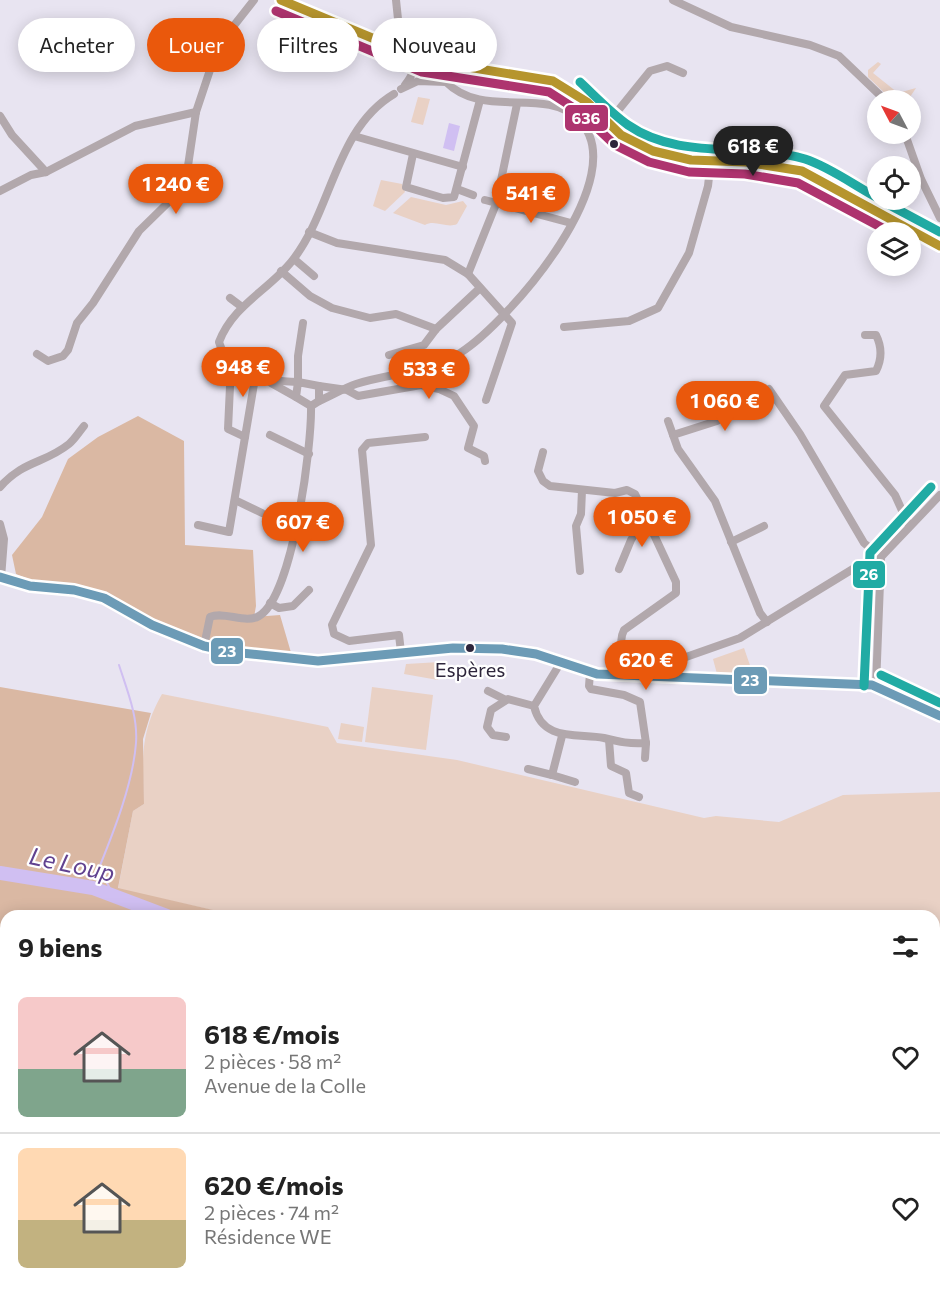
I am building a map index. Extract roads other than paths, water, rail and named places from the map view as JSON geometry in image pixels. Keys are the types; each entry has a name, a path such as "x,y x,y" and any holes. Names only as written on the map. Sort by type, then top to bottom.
{"main road":[{"path":"281,0 371,38"},
{"path":"292,0 318,14"},
{"path":"497,71 545,78 572,91 631,141 653,151 691,160 746,162 802,171 940,246"},
{"path":"439,72 450,77 534,76"}],"street":[{"path":"37,354 48,361 63,356 68,350 77,322 93,303 139,231 185,186 196,112 220,49 254,0"},
{"path":"396,0 398,18"},
{"path":"673,0 731,27 810,45 839,56 875,90"},
{"path":"608,123 650,71 667,66 682,73"},
{"path":"268,381 296,397 315,403 354,385 433,365 458,354 506,315 556,253 572,223 590,179 595,153 590,134 578,119 563,110 535,103 517,104 480,100 455,91 450,77 418,81 401,89 413,76 413,72"},
{"path":"394,94 370,115 354,136 294,259 242,307 224,328 219,342 222,353 231,365 255,378 268,381 298,382 347,390 358,396 421,385 439,389 454,396 474,426 468,448 484,456 485,461"},
{"path":"413,154 406,184 408,188 447,199 454,197 480,100"},
{"path":"468,274 496,204 517,104"},
{"path":"0,191 31,175 46,172 135,126 196,112"},
{"path":"0,116 12,135 46,172"},
{"path":"354,136 463,167"},
{"path":"909,144 921,179 940,218"},
{"path":"564,327 629,321 658,308 689,253 708,186 709,177 704,172 692,169 691,160"},
{"path":"457,189 473,195"},
{"path":"485,200 572,223"},
{"path":"309,232 337,243 445,260 468,274 511,320 512,327 486,400"},
{"path":"294,259 314,276"},
{"path":"280,271 310,296 332,308 370,318 396,314 436,329"},
{"path":"389,355 424,345 436,329 480,288"},
{"path":"230,298 242,307"},
{"path":"296,397 298,356 303,323"},
{"path":"865,335 876,335 880,343 880,361 876,371 845,375 824,406 895,495 909,525"},
{"path":"231,365 228,429 245,437"},
{"path":"198,525 229,532 255,378"},
{"path":"204,646 210,617 257,618 270,603 296,533 319,386"},
{"path":"770,389 800,434 864,543 881,557"},
{"path":"673,435 717,421 704,393"},
{"path":"668,421 678,449 715,501 760,613 767,622"},
{"path":"0,487 22,466 48,456 70,443 84,426"},
{"path":"270,435 309,454"},
{"path":"401,652 399,635 349,641 334,634 332,625 371,545 362,450 368,444 425,438"},
{"path":"543,452 538,471 543,481 550,486 615,493 627,490 636,494 676,582 676,593 624,630 620,639 621,648 637,676"},
{"path":"580,571 576,526 580,514 582,490"},
{"path":"668,678 669,663 740,638 861,564 881,557 940,495"},
{"path":"235,500 262,513"},
{"path":"619,569 631,540 645,517"},
{"path":"0,524 4,538 0,577 30,586 74,590 104,598 152,626 204,646 266,657 318,661 453,648 501,649 536,654 590,673 876,686 940,716"},
{"path":"731,542 765,526"},
{"path":"876,686 881,557"},
{"path":"270,603 279,608 293,606 309,590"},
{"path":"561,662 534,706 536,716 545,725 562,736 609,740 624,745 646,743"},
{"path":"590,673 589,686 591,689 624,694 640,702 646,743 645,758"},
{"path":"488,691 506,700 534,706"},
{"path":"506,700 491,710 487,727 493,735 506,736"},
{"path":"552,775 562,736"},
{"path":"609,740 611,765 626,773 629,793 639,797"},
{"path":"528,769 575,782"}],"waterway":[{"path":"114,896 99,868 127,790 136,743 134,713 119,665"},
{"name":"Le Loup","path":"0,873 93,888 151,910"}],"place":[{"name":"Espères","path":"470,648"}]}
